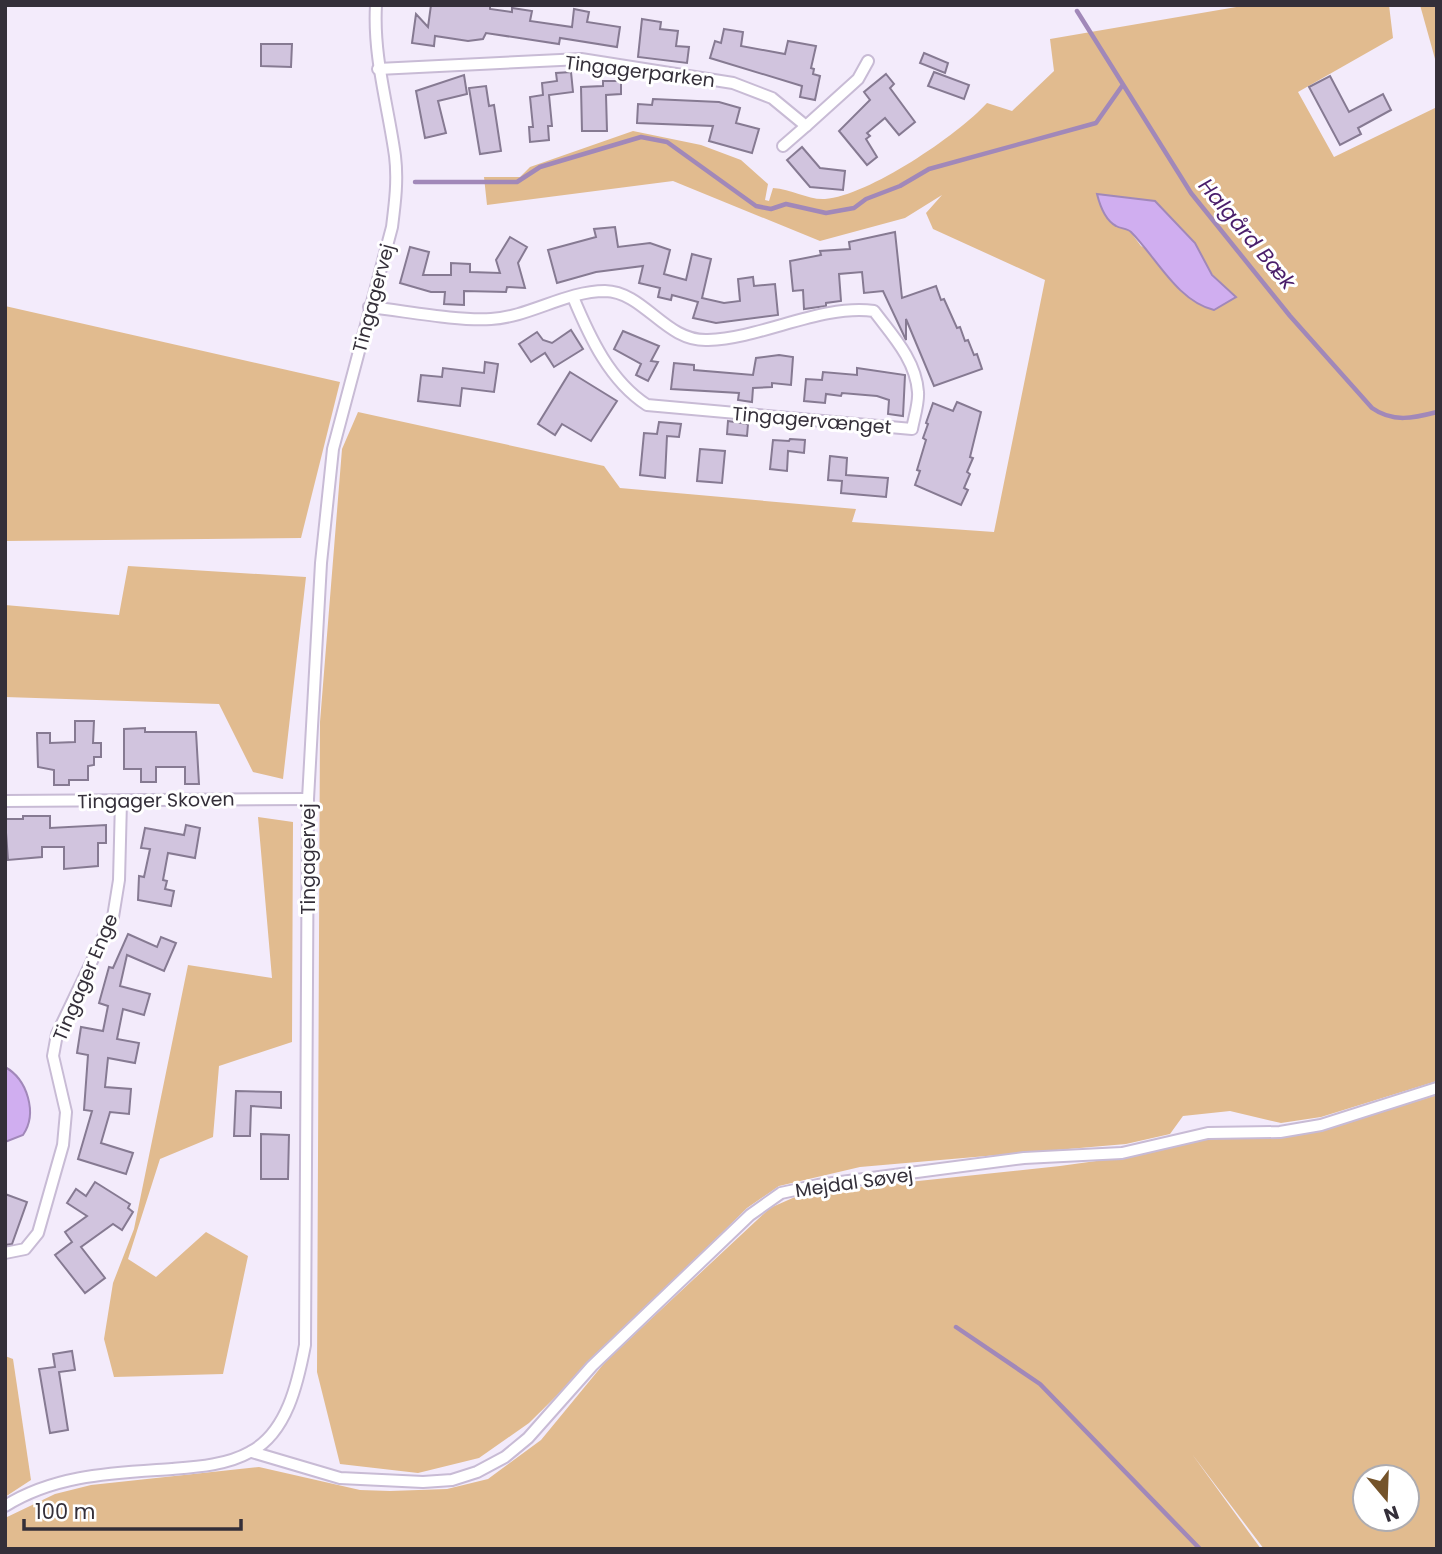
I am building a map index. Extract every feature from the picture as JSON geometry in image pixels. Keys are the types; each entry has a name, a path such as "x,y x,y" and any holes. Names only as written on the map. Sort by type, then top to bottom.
{"street":[{"name":"Tingagervej","path":"252,1452 275,1428 289,1405 299,1381 305,1345 308,799 321,563 334,449 392,227 396,191 395,158 378,69 376,5"},
{"name":"Tingagerparken","path":"378,69 582,59 733,83 772,98 806,126"},
{"path":"783,146 858,79 868,61"},
{"name":"Tingagervænget","path":"369,307 492,319 573,297 604,291 625,295 674,333 703,341 737,338 853,308 874,311 901,346 914,374 918,393 912,429 647,405 628,393 591,340 573,297"},
{"name":"Tingager Skoven","path":"5,801 308,799"},
{"name":"Tingager Enge","path":"5,1254 24,1249 38,1233 63,1145 66,1112 53,1056 57,1034 113,917 119,880 121,801"},
{"name":"Mejdal Søvej","path":"252,1452 340,1478 423,1482 452,1480 477,1472 505,1457 528,1438 592,1366 750,1215 781,1193 818,1185 1024,1158 1122,1153 1208,1133 1280,1132 1321,1125 1437,1087"},
{"path":"5,1506 40,1489 70,1479 197,1466 252,1452"}],"shaded area":[{"path":"1248,5 1389,5 1393,38 1298,92 1334,157 1437,107 1437,1081 1321,1117 1281,1123 1230,1111 1183,1116 1170,1134 1126,1144 860,1167 779,1186 747,1208 529,1423 479,1458 418,1473 340,1464 317,1372 320,722 342,449 358,412 604,466 620,488 856,509 852,522 994,532 1045,280 933,229 926,213 942,195 905,218 820,241 673,181 487,205 484,177 520,177 530,167 633,131 701,145 741,160 768,184 765,200 769,201 773,188 819,199 843,195 888,176 911,162 956,131 987,103 1012,111 1054,71 1050,39","holes":["1102,211 1195,243 1212,274 1236,297 1141,246 1129,230 1115,226"]},
{"path":"1420,5 1437,5 1437,66"},
{"path":"1097,194 1155,201 1195,243 1212,275 1236,297 1214,310 1189,298 1131,232 1109,220 1101,208"},
{"path":"5,306 340,382 301,538 5,541"},
{"path":"128,566 306,577 283,779 253,772 219,704 5,697 5,605 119,615"},
{"path":"258,817 293,822 292,1042 219,1066 213,1137 160,1159 128,1259 156,1277 206,1232 248,1256 223,1374 114,1377 104,1339 113,1283 134,1229 188,965 272,978"},
{"path":"5,1067 13,1072 24,1088 30,1117 23,1135 5,1142"},
{"path":"1437,1095 1437,1549 1264,1549 1192,1454 1261,1549 5,1549 5,1518 55,1494 91,1485 259,1467 360,1490 447,1489 488,1479 541,1440 606,1361 770,1208 804,1193 1060,1166 1125,1157 1202,1139 1282,1138 1316,1132"},
{"path":"5,1356 13,1359 31,1480 5,1497"}],"building":[{"path":"431,5 490,5 490,9 532,11 530,21 572,27 574,9 589,12 587,22 620,27 617,47 560,38 559,44 486,33 483,39 468,41 435,36 434,46 412,43 416,14 428,27"},
{"path":"642,19 661,22 660,29 678,31 676,46 689,47 687,63 638,57"},
{"path":"724,29 743,32 741,46 785,54 788,41 816,46 811,68 814,69 813,74 820,76 815,100 800,97 802,86 710,58 715,41 721,43"},
{"path":"261,44 292,44 291,67 261,66"},
{"path":"924,53 948,63 945,73 920,63"},
{"path":"571,72 573,92 549,95 552,126 548,126 549,140 530,142 529,127 533,127 530,97 543,95 542,83 557,81 556,73"},
{"path":"934,72 969,85 964,99 928,86"},
{"path":"886,74 894,84 890,88 915,122 899,135 885,118 867,133 870,136 866,139 877,157 867,165 839,131 870,100 864,92"},
{"path":"464,75 467,94 438,101 446,133 425,138 416,91"},
{"path":"1330,76 1349,112 1383,94 1391,110 1358,128 1361,134 1340,145 1309,87"},
{"path":"603,81 621,81 621,94 606,95 607,131 582,131 581,87 603,86"},
{"path":"486,86 489,106 494,105 501,151 480,154 469,88"},
{"path":"653,99 719,102 740,108 736,123 759,129 752,153 709,141 713,126 637,123 638,104 652,105"},
{"path":"802,147 820,168 845,171 843,190 810,187 787,160"},
{"path":"615,227 618,247 650,243 670,250 664,274 686,280 692,254 711,259 702,298 724,303 740,301 738,279 753,277 754,286 775,284 778,315 716,323 693,318 698,302 672,295 671,300 658,297 660,288 639,283 643,266 596,272 557,283 548,250 596,237 594,229"},
{"path":"895,232 902,298 936,286 957,328 960,327 974,355 977,354 982,369 934,386 906,319 906,340 883,291 864,293 862,272 839,274 841,301 804,309 803,290 793,291 790,261 821,255 820,251 850,249 849,242"},
{"path":"510,237 527,247 518,263 525,288 507,287 506,292 464,291 464,305 444,304 445,292 431,292 400,283 410,247 429,252 423,275 451,275 451,263 470,264 470,272 500,273 496,260"},
{"path":"571,330 583,349 554,367 545,353 531,362 519,344 537,332 543,340 552,343"},
{"path":"623,331 659,346 651,361 658,362 648,381 636,375 641,364 614,349"},
{"path":"779,355 793,357 791,385 772,383 772,387 753,388 752,402 738,400 739,393 671,389 674,363 694,365 694,370 753,375 756,358"},
{"path":"485,362 498,364 494,392 462,388 460,406 418,401 421,375 442,377 443,368 484,373"},
{"path":"857,368 905,375 903,416 888,414 889,400 877,396 826,394 825,403 804,401 806,379 822,380 823,372 857,375"},
{"path":"570,372 617,401 591,441 562,424 555,435 538,424"},
{"path":"957,402 981,412 970,457 973,458 967,472 970,474 964,488 968,490 961,505 915,485 926,440 923,438 928,424 926,423 933,403 953,411"},
{"path":"728,421 748,424 747,436 727,434"},
{"path":"659,422 681,424 679,437 667,436 665,478 640,475 644,433 657,434"},
{"path":"773,440 805,440 804,453 788,451 787,471 770,469"},
{"path":"700,449 725,451 722,483 697,481"},
{"path":"830,456 847,458 846,475 888,478 886,497 841,493 842,481 828,480"},
{"path":"75,721 94,721 93,743 101,743 101,757 94,757 94,765 88,766 88,780 69,780 69,785 54,785 54,770 38,767 37,733 50,733 50,743 75,742"},
{"path":"145,728 145,732 196,732 199,784 185,784 185,767 156,767 156,782 141,782 141,769 124,769 124,729"},
{"path":"23,816 50,816 50,828 106,825 106,843 98,843 98,866 64,869 64,847 42,847 42,857 8,860 5,819 23,819"},
{"path":"186,825 200,828 195,858 168,853 163,880 167,881 165,889 174,891 171,906 138,900 139,876 144,877 150,849 141,848 145,828 184,835"},
{"path":"128,934 157,947 161,937 176,943 164,971 127,955 120,986 150,994 144,1015 123,1009 117,1039 139,1043 135,1063 108,1058 105,1087 131,1089 129,1114 110,1112 101,1143 133,1153 126,1174 78,1159 92,1111 84,1110 88,1055 77,1053 81,1027 103,1031 108,1006 99,1003 109,967 113,968"},
{"path":"236,1091 281,1092 281,1108 251,1106 250,1136 234,1136"},
{"path":"261,1134 289,1135 288,1179 261,1179"},
{"path":"95,1182 130,1204 128,1208 133,1212 122,1230 113,1224 81,1247 105,1278 85,1293 55,1255 72,1242 65,1232 87,1216 67,1203 76,1189 86,1196"},
{"path":"5,1194 27,1202 12,1244 5,1245"},
{"path":"72,1351 75,1370 59,1372 68,1430 50,1433 39,1369 55,1367 53,1354"}],"waterway":[{"name":"Halgård Bæk","path":"1077,11 1191,193 1290,316 1372,408 1396,417 1437,412"},
{"path":"415,182 517,182 540,167 641,137 667,142 756,206 771,209 786,204 826,213 854,208 866,199 900,186 929,169 1096,123 1122,86"},
{"path":"956,1327 1040,1384 1200,1549"}]}
